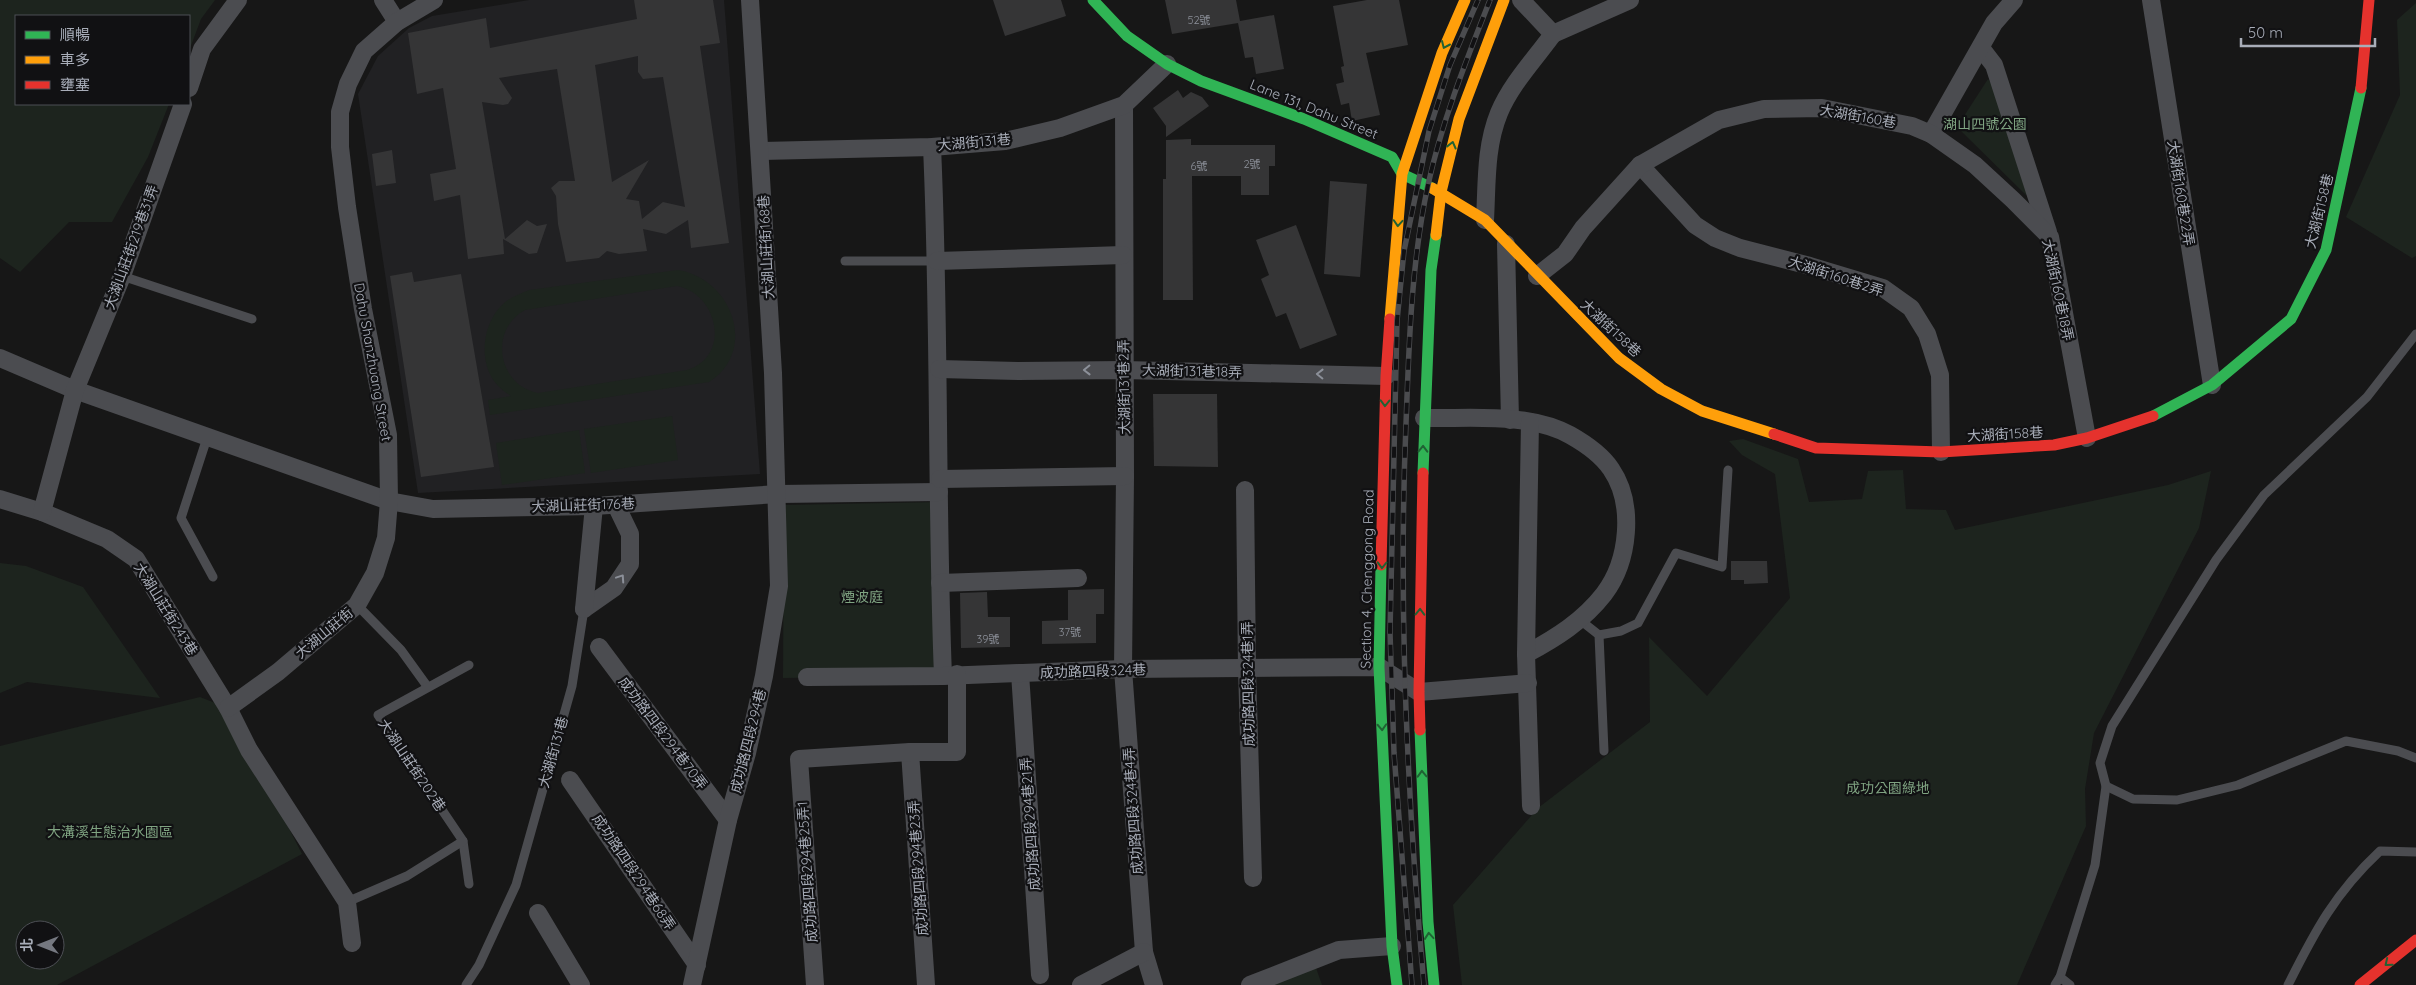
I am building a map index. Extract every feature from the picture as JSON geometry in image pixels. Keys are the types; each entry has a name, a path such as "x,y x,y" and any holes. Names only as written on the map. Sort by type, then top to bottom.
{"main road":[{"path":"1094,0 1127,36 1167,64"},
{"name":"Section 4, Chenggong Road","path":"1397,985 1392,946 1379,667 1386,376 1402,174 1442,53 1465,0"},
{"path":"1434,985 1428,922 1419,692 1424,418 1432,270 1441,192 1459,119 1504,0"},
{"name":"大湖街158巷","path":"1441,192 1485,220 1537,276 1619,358 1661,389 1702,410 1816,448 1941,452 1992,451 2054,446 2087,438 2159,414 2212,385 2259,348 2291,319 2305,295 2326,250 2355,122 2362,80 2369,0"},
{"name":"Lane 131, Dahu Street","path":"1167,64 1201,81 1304,119 1392,157 1402,174 1441,192"},
{"path":"2360,985 2416,940"}],"street":[{"path":"190,85 202,49 238,0"},
{"path":"383,0 397,22"},
{"name":"Dahu Shanzhuang Street","path":"389,501 388,435 363,309 347,207 340,147 340,112 348,84 364,51 397,22 434,0"},
{"name":"大湖山莊街168巷","path":"750,0 778,494"},
{"path":"1521,0 1553,34"},
{"path":"1485,220 1489,150 1499,114 1515,85 1553,34 1630,0"},
{"path":"1931,134 1994,23 2014,0"},
{"name":"大湖街160巷22弄","path":"2151,0 2212,385"},
{"path":"1981,48 1994,64 2050,237"},
{"name":"大湖街131巷","path":"760,150 932,146 1005,141 1060,128 1124,105 1167,64"},
{"name":"大湖山莊街219巷31弄","path":"42,512 76,390 122,276 183,105"},
{"name":"大湖街131巷2弄","path":"1123,670 1125,476 1124,105"},
{"name":"大湖街160巷","path":"1537,276 1565,254 1583,228 1640,164 1719,120 1764,109 1822,108 1912,126 1931,134"},
{"name":"大湖街160巷18弄","path":"1931,134 1975,165 2050,237 2087,438"},
{"path":"910,752 957,752 940,583 939,369 932,146"},
{"name":"大湖街160巷2弄","path":"1640,164 1695,225 1716,238 1740,248 1810,266 1883,288 1911,308 1928,334 1940,374 1941,452"},
{"path":"1506,244 1510,420"},
{"path":"937,261 1123,255"},
{"path":"0,358 76,390 389,501"},
{"name":"大湖街131巷18弄","path":"939,369 1018,371 1124,370 1386,376"},
{"path":"1424,418 1530,422 1569,434 1596,452 1612,470 1627,512 1624,555 1605,593 1580,620 1562,635 1526,654"},
{"path":"1530,422 1526,654 1531,806"},
{"path":"778,494 1125,476"},
{"name":"成功路四段324巷1弄","path":"1246,490 1247,668 1253,878"},
{"name":"大湖山莊街176巷","path":"389,501 433,509 594,506 778,494"},
{"name":"成功路四段294巷","path":"692,985 728,820 747,753 764,676 779,586 778,494"},
{"name":"大湖山莊街243巷","path":"0,499 42,512 107,539 136,559 228,708"},
{"name":"大湖山莊街","path":"228,708 278,672 357,605 375,574 386,538 389,501"},
{"path":"584,610 614,588 630,564 630,534 616,505"},
{"name":"大湖街131巷","path":"584,610 594,506"},
{"path":"940,583 1078,578"},
{"name":"成功路四段294巷70弄","path":"599,647 728,820"},
{"path":"1379,667 1419,692 1528,683"},
{"name":"成功路四段324巷","path":"807,677 1379,667"},
{"name":"成功路四段324巷4弄","path":"1123,670 1144,952"},
{"name":"成功路四段294巷21弄","path":"1020,673 1040,975"},
{"path":"228,708 249,750 346,902 352,943"},
{"name":"成功路四段294巷25弄1","path":"815,985 798,759 910,752"},
{"name":"成功路四段294巷23弄","path":"910,752 926,985"},
{"name":"成功路四段294巷68弄","path":"570,780 697,965"},
{"path":"538,913 581,985"},
{"path":"1250,985 1339,950 1392,946"},
{"path":"1081,985 1144,952 1154,985"}],"lane":[{"path":"846,261 937,261"},
{"path":"122,276 252,319"},
{"path":"2055,985 2060,977 2094,865 2106,786 2100,763 2112,726 2216,560 2264,495 2367,397 2416,334"},
{"path":"208,438 181,518 213,577"},
{"path":"1580,620 1599,635 1621,631 1638,623 1676,553 1722,567 1728,470"},
{"path":"357,605 401,650 427,686"},
{"name":"大湖街131巷","path":"466,985 479,965 516,885 572,686 584,610"},
{"path":"1599,635 1604,751"},
{"name":"大湖山莊街202巷","path":"469,665 427,686 378,715 462,841 469,884"},
{"path":"2106,786 2133,799 2177,800 2238,785 2346,741 2398,751 2416,758"},
{"path":"346,902 407,876 462,841"},
{"path":"2288,985 2311,938 2333,902 2362,868 2380,851 2416,852"},
{"path":"2060,977 2070,985"}],"shaded area":[{"path":"529,0 724,0 760,474 418,493 358,94 378,56 409,28 432,16"}],"green space":[{"path":"0,0 215,0 201,19 190,48 190,15 15,15 15,105 169,105 148,157 112,222 69,222 20,272 0,258"},
{"path":"2416,3 2416,256 2412,258 2346,217 2400,95 2397,20"},
{"name":"湖山四號公園","path":"1988,79 1997,92 2031,193 2026,195 1957,127"},
{"path":"678,270 697,276 713,287 725,301 732,318 735,335 733,353 724,369 709,382 490,415 488,400 511,396 498,386 489,371 485,349 489,327 493,316 500,307 508,300 529,290","holes":["677,286 691,291 702,301 710,313 714,326 714,340 710,353 701,363 687,370 538,393 524,388 506,368 502,343 506,330 514,319 525,310"]},
{"path":"672,416 678,460 591,473 584,429"},
{"path":"579,430 585,473 502,485 496,443"},
{"name":"成功公園綠地","path":"1743,439 1798,459 1809,502 1862,499 1868,471 1903,470 1906,509 1946,510 1955,530 2168,485 2211,471 2199,528 2094,733 2085,789 2086,826 2017,985 1462,985 1453,905 1538,808 1650,722 1649,637 1707,696 1790,598 1775,474 1742,455 1729,441"},
{"name":"煙波庭","path":"939,502 943,676 783,678 784,505"},
{"path":"0,563 26,566 83,587 160,698 27,682 0,693"},
{"name":"大溝溪生態治水園區","path":"200,697 228,708 302,854 57,985 0,985 0,746"},
{"path":"1315,965 1322,985 1271,985"}],"building":[{"path":"634,0 713,0 720,43 700,46 729,243 691,248 688,220 666,234 643,229 647,251 619,254 607,251 599,258 566,262 558,224 556,196 551,188 559,181 575,181 557,69 499,78 512,98 508,104 482,102 505,239 527,220 537,226 547,224 537,253 529,254 503,239 504,254 468,259 460,195 434,201 430,174 456,169 443,88 417,94 408,33 486,18 490,48 637,19","holes":["638,56 638,72 643,79 663,77 685,207 663,202 642,219 639,201 626,199 649,160 612,182 595,65"]},
{"path":"993,0 1061,0 1066,16 1005,36"},
{"path":"1165,0 1236,0 1240,21 1274,15 1284,69 1256,74 1253,57 1245,58 1238,23 1172,34"},
{"path":"1367,0 1399,0 1408,45 1366,53 1380,115 1352,121 1349,103 1341,105 1336,84 1344,82 1341,67 1344,66 1333,6"},
{"path":"1178,90 1183,98 1191,92 1202,97 1209,106 1166,137 1166,126 1153,108"},
{"path":"1191,139 1191,145 1275,145 1275,166 1269,166 1269,195 1241,195 1241,176 1192,176 1193,300 1163,300 1163,179 1166,179 1166,140"},
{"path":"392,150 396,183 376,186 372,154"},
{"path":"1330,181 1367,184 1360,277 1324,274"},
{"path":"1296,225 1337,335 1300,349 1286,313 1276,317 1261,279 1269,275 1256,240"},
{"path":"412,272 414,282 461,274 494,467 421,477 390,276"},
{"path":"1153,394 1217,394 1218,467 1154,466"},
{"path":"1731,561 1767,561 1768,583 1744,584 1744,580 1731,580"},
{"path":"1104,589 1104,614 1096,614 1096,643 1042,644 1042,621 1068,620 1068,590"},
{"path":"987,592 988,617 1010,617 1010,647 961,648 960,593"}],"railway":[{"path":"1412,985 1394,753 1390,632 1397,321 1404,251 1429,131 1450,65 1478,0"},
{"path":"1424,985 1409,775 1403,565 1408,364 1414,274 1422,215 1440,138 1455,91 1490,0"}],"traffic: fast":[{"path":"1093,0 1127,36 1167,64 1201,81 1304,119 1392,157 1402,174 1432,188"},
{"path":"2153,416 2212,385 2291,319 2326,250 2361,88"},
{"path":"1423,473 1431,270 1436,235"},
{"path":"1381,565 1379,667 1392,946 1397,985"},
{"path":"1420,730 1428,922 1434,985"}],"traffic: slow":[{"path":"1390,319 1402,174 1442,53 1465,0"},
{"path":"1436,235 1441,192 1459,119 1504,0"},
{"path":"1432,188 1485,220 1619,358 1661,389 1702,411 1774,434"}],"traffic: jam":[{"path":"2361,88 2369,0"},
{"path":"1381,565 1386,376 1390,319"},
{"path":"1774,434 1816,448 1941,452 2054,445 2087,438 2153,416"},
{"path":"1420,730 1423,473"},
{"path":"2360,985 2416,940"}]}
